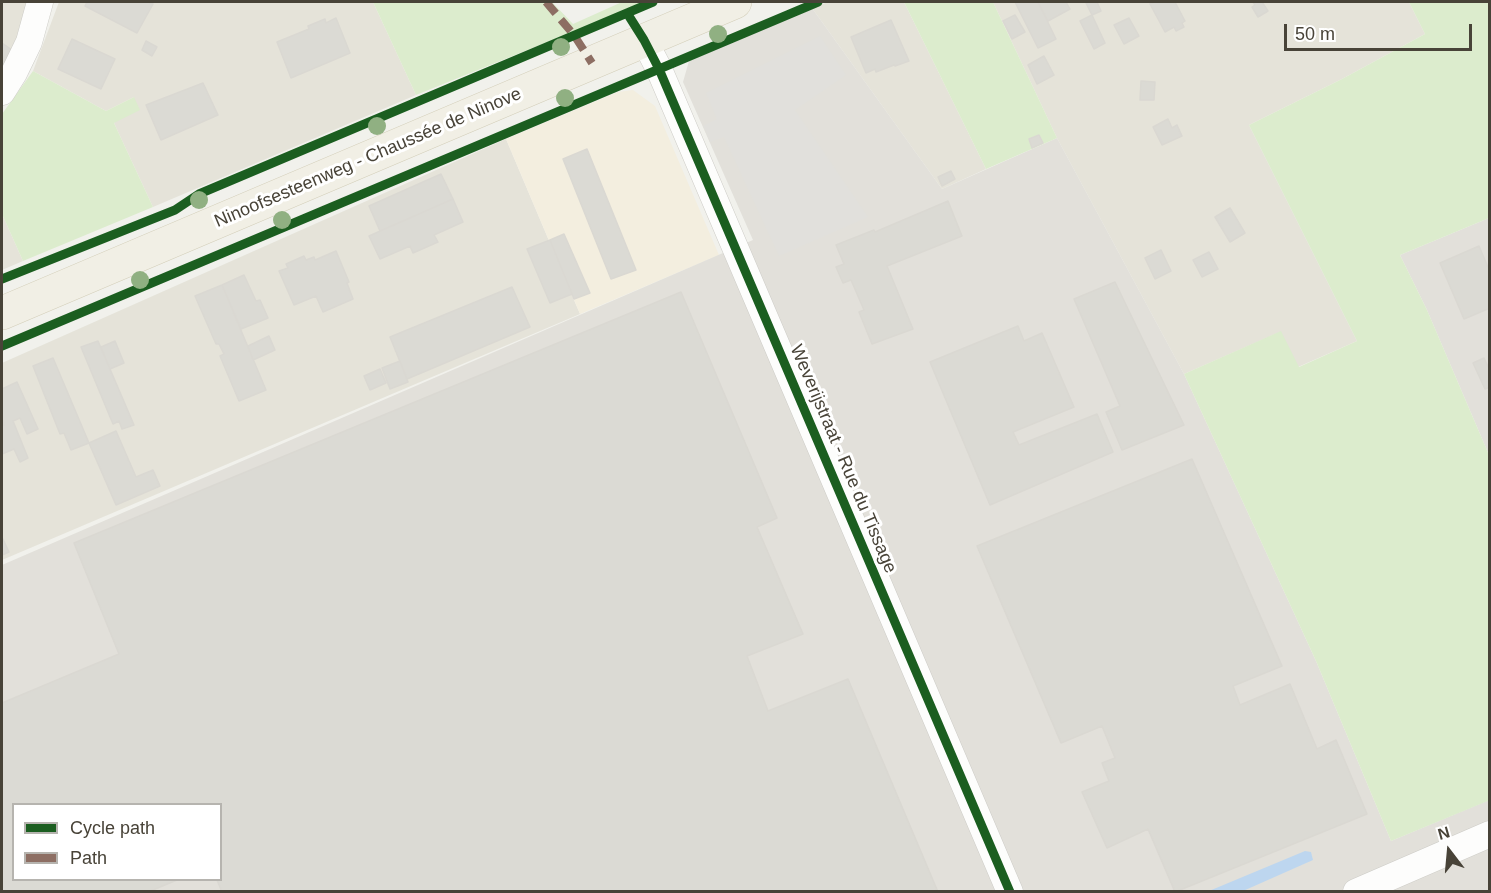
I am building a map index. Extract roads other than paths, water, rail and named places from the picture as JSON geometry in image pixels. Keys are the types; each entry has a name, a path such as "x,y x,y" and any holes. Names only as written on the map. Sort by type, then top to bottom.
{"main road":[{"name":"Ninoofsesteenweg - Chaussée de Ninove","path":"2,313 735,2"}],"street":[{"path":"2,92 29,42 40,2"},
{"name":"Weverijstraat - Rue du Tissage","path":"644,40 659,69 1010,891"},
{"path":"1356,891 1490,834"}],"water":[{"path":"1305,851 1311,852 1313,860 1243,891 1209,891"}]}
